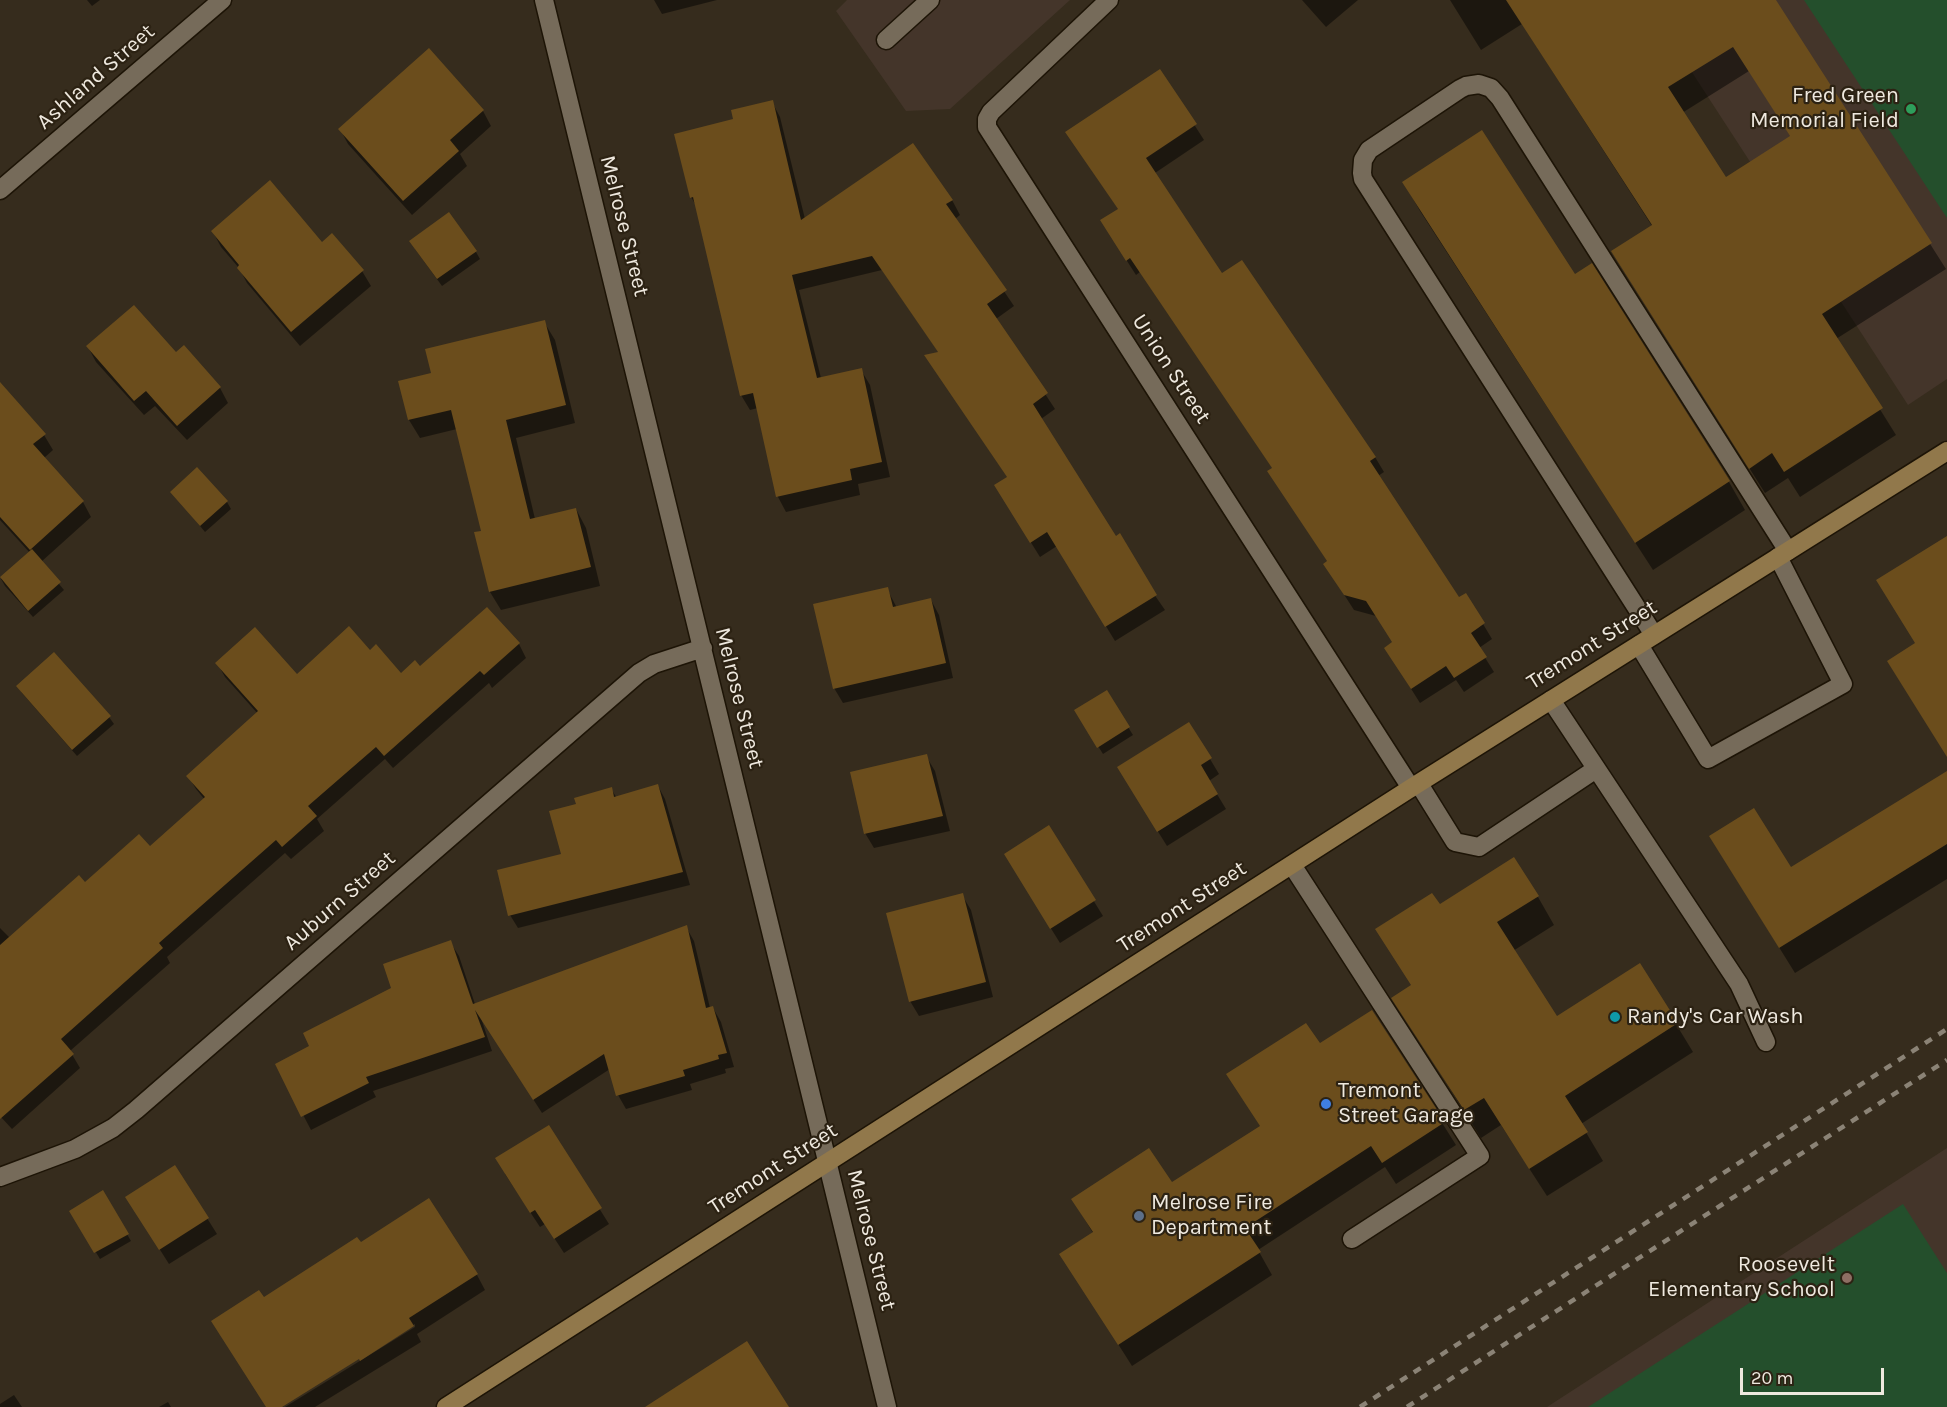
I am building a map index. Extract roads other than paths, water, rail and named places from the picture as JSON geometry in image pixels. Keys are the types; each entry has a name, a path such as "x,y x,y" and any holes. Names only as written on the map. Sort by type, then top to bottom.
{"street":[{"name":"Ashland Street","path":"0,190 222,0"},
{"name":"Melrose Street","path":"544,0 887,1407"},
{"path":"886,40 930,0"},
{"name":"Union Street","path":"1110,0 991,112 987,119 987,127 1415,786 1455,842 1479,847 1596,769"},
{"path":"1479,84 1491,88 1500,98 1783,554 1843,684 1708,759 1646,640 1363,179 1363,160 1369,150 1466,86 1479,84"},
{"name":"Tremont Street","path":"446,1407 1292,864 1947,451"},
{"name":"Auburn Street","path":"0,1177 61,1155 113,1128 632,678 654,664 703,648"},
{"path":"1551,700 1740,984 1766,1042"},
{"path":"1292,864 1480,1156 1352,1239"}],"railway":[{"path":"1360,1407 1947,1029"},
{"path":"1407,1407 1947,1060"}],"place":[{"name":"Fred Green Memorial Field","path":"1911,109"},
{"name":"Randy's Car Wash","path":"1615,1017"},
{"name":"Tremont Street Garage","path":"1326,1104"},
{"name":"Melrose Fire Department","path":"1139,1216"},
{"name":"Roosevelt Elementary School","path":"1847,1278"}]}
